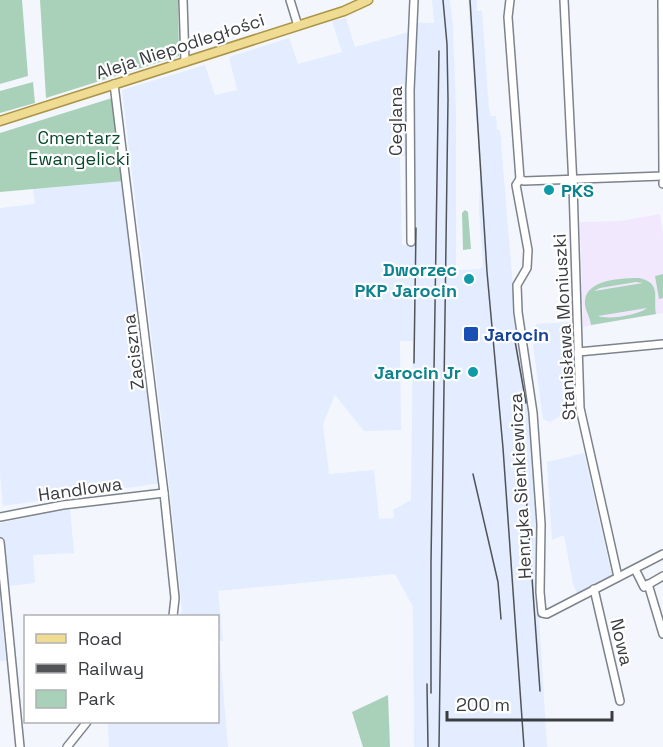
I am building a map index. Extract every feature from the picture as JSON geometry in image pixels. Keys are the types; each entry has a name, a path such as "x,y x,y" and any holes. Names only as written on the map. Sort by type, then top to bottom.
{"main road":[{"name":"Aleja Niepodległości","path":"0,121 350,9 368,0"}],"street":[{"path":"183,0 185,62"},
{"path":"290,0 298,26"},
{"name":"Ceglana","path":"411,243 410,90 414,0"},
{"name":"Henryka Sienkiewicza","path":"510,0 508,17 520,179 516,185 526,235 527,268 517,285 518,312 533,413 541,525 542,613 547,614 594,590"},
{"name":"Stanisława Moniuszki","path":"564,0 573,179 579,397 582,421 618,577"},
{"path":"662,0 663,171"},
{"name":"Zaciszna","path":"114,84 164,493 175,598 173,615"},
{"path":"520,179 524,181 663,176"},
{"path":"578,352 663,344"},
{"name":"Handlowa","path":"0,517 63,505 164,493"},
{"path":"0,542 20,747"},
{"path":"594,590 663,554"},
{"path":"635,569 644,587 663,576"},
{"path":"648,584 663,634"},
{"name":"Nowa","path":"594,590 620,701"},
{"path":"67,747 86,723"}],"shaded area":[{"path":"432,0 450,0 456,113 456,270 480,269 483,266 479,210 480,172 468,0 477,0 477,11 482,11 489,110 491,116 496,116 497,130 500,130 515,312 529,411 547,747 414,747 413,607 395,574 218,591 223,641 219,641 219,615 180,615 182,611 170,492 122,90 205,65 215,95 237,90 229,57 289,38 298,64 342,52 332,21 346,18 355,47 409,32 410,22 434,23","holes":["400,156 412,156 415,245 402,245","400,341 413,341 411,500 393,510 394,518 379,519 374,470 329,474 323,424 335,395 364,431 401,430"]},
{"path":"124,181 161,483 3,506 0,475 0,208 35,204 33,189"},
{"path":"660,214 663,234 663,313 583,327 580,222 620,221"},
{"path":"571,322 575,408 550,422 543,419 532,338 536,324"},
{"path":"584,453 612,576 577,594 564,535 552,540 547,462"},
{"path":"70,509 74,553 33,555 35,583 0,587 0,523"},
{"path":"0,599 6,661 0,661"},
{"path":"219,641 228,747 109,747 108,723 219,723"}],"green space":[{"path":"0,0 22,0 28,76 0,84"},
{"path":"40,0 178,0 179,56 46,98"},
{"path":"33,82 35,103 0,113 0,91"},
{"name":"Cmentarz Ewangelicki","path":"112,98 124,181 0,192 0,133"},
{"path":"465,210 468,212 471,249 463,250 462,213"},
{"path":"663,274 663,298 659,299 655,276"},
{"path":"639,278 651,283 654,287 656,314 591,325 585,301 592,288 615,279","holes":["636,282 643,283 594,291 600,288","647,308 624,316 598,316"]},
{"path":"388,695 390,747 363,747 352,712"}],"railway":[{"path":"439,747 448,99 443,0"},
{"path":"470,0 487,272 503,448 524,747"},
{"path":"431,693 439,51"},
{"path":"414,363 416,228"},
{"path":"515,341 526,403"},
{"path":"519,394 540,691"},
{"path":"473,474 498,582 501,619"},
{"path":"427,684 428,747"}],"place":[{"name":"PKS","path":"549,190"},
{"name":"Dworzec PKP Jarocin","path":"469,279"},
{"name":"Jarocin","path":"471,334"},
{"name":"Jarocin Jr","path":"473,372"}]}
